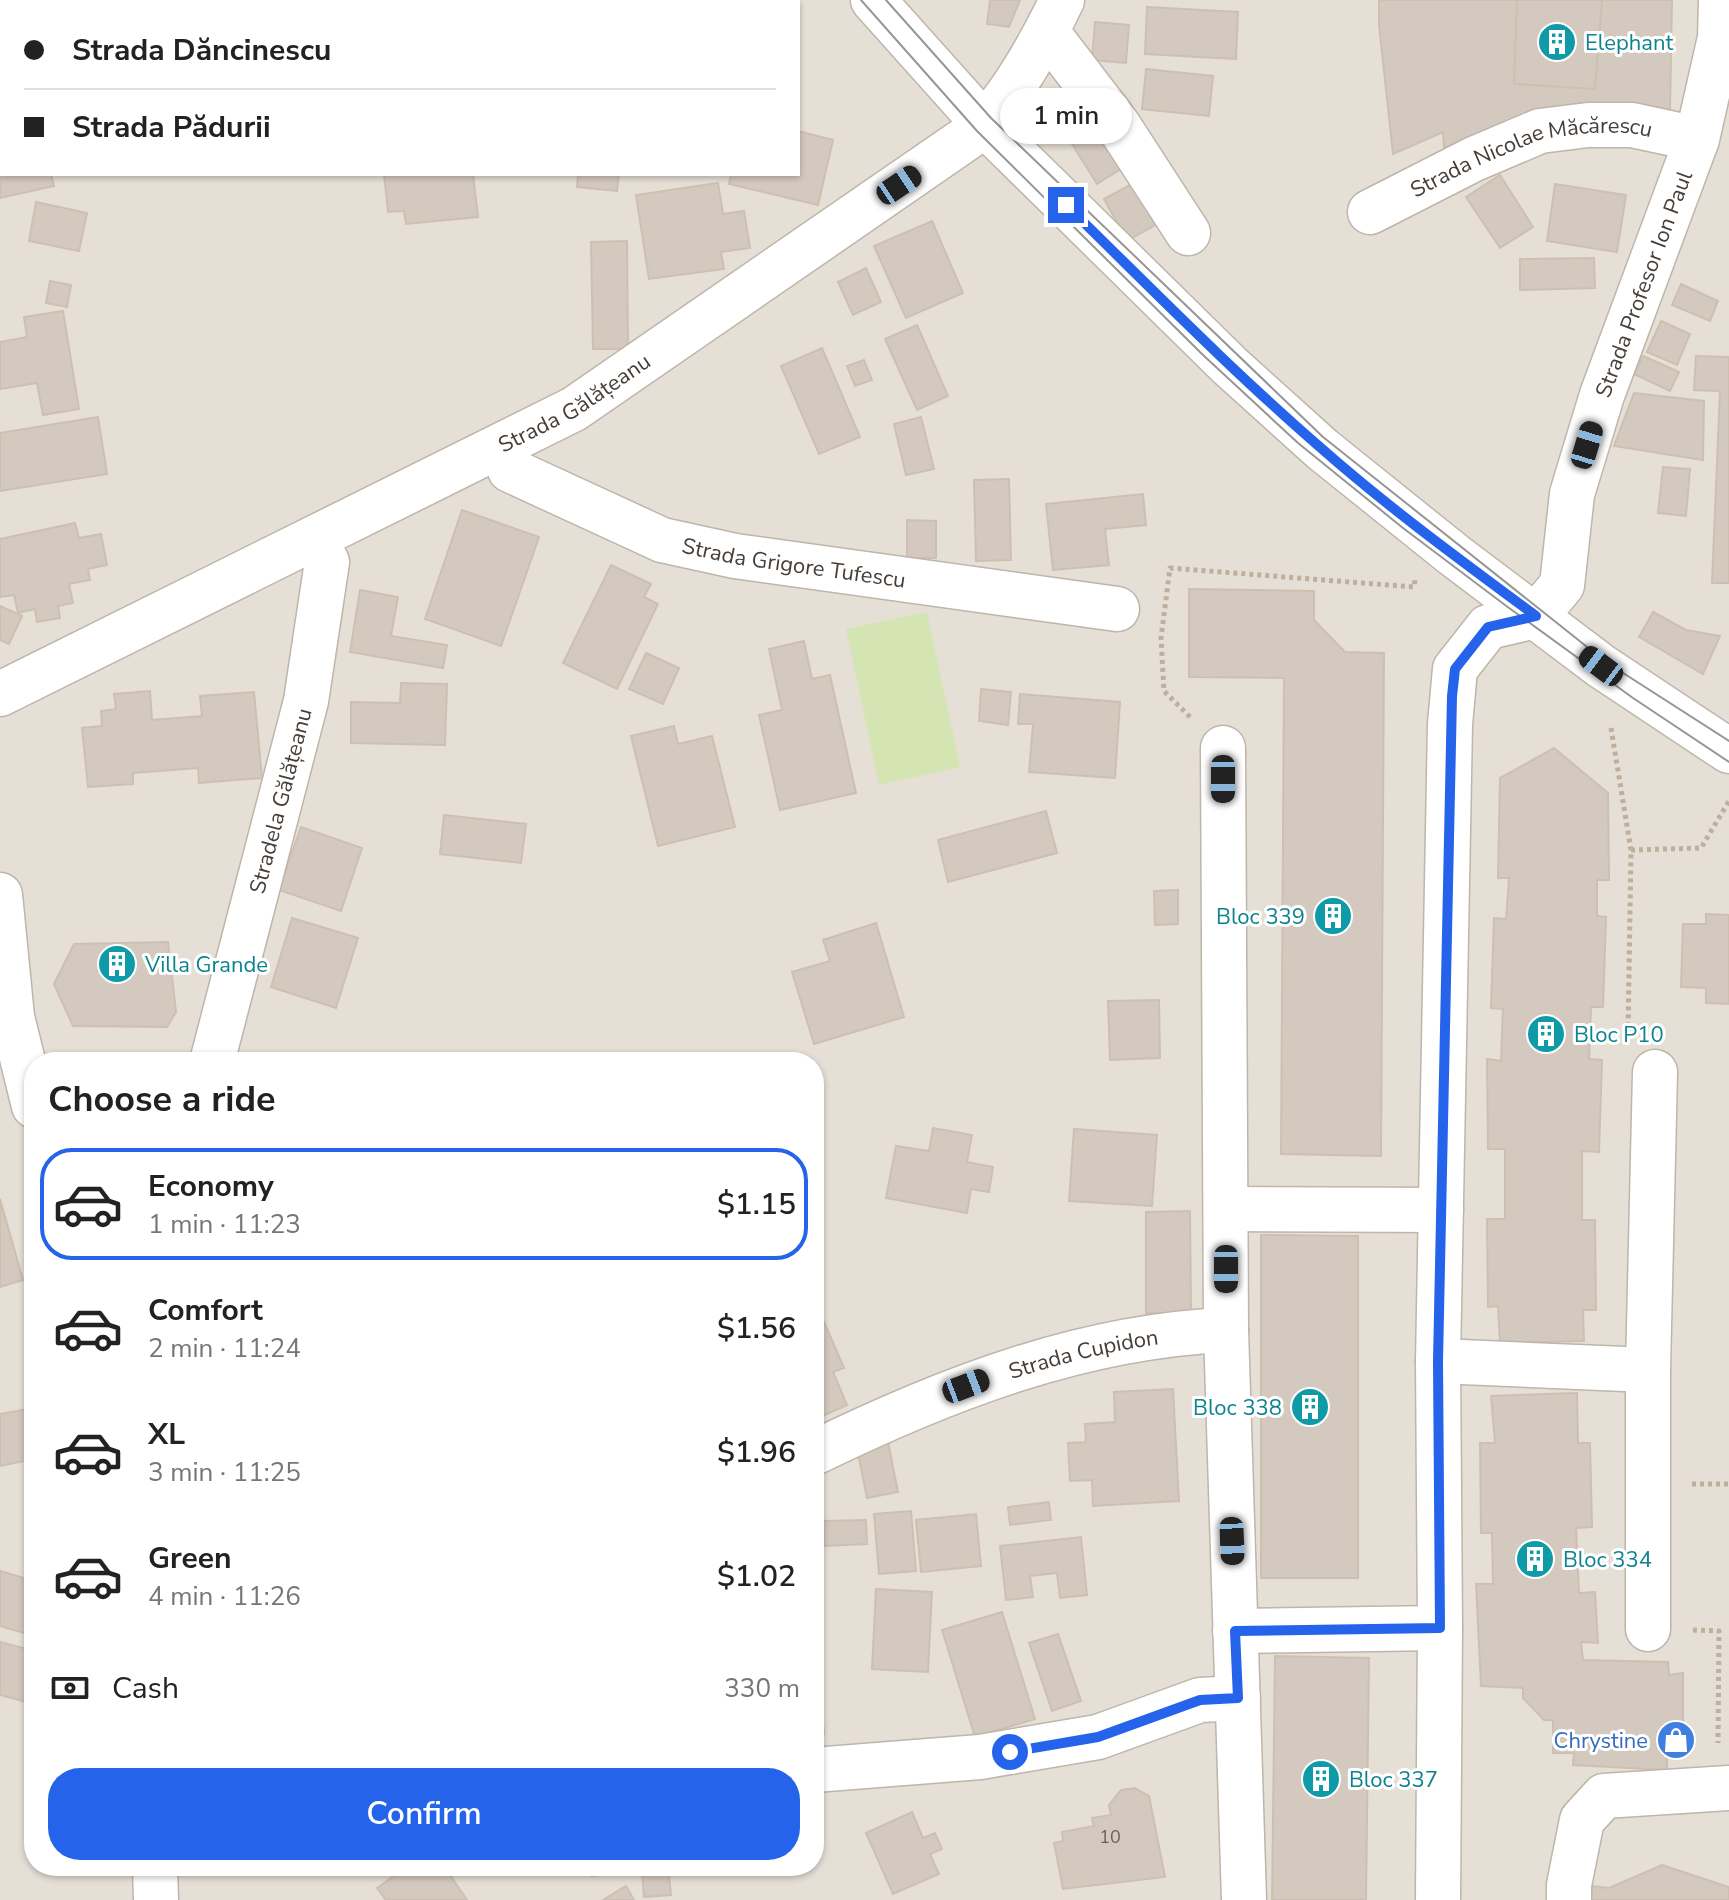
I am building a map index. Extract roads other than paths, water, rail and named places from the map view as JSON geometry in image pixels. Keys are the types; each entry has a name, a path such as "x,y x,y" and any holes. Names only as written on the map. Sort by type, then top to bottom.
{"street":[{"path":"873,0 984,124 1230,366 1322,449 1454,555 1601,666 1729,751"},
{"name":"Strada Profesor Ion Paul","path":"1536,616 1562,585 1572,494 1597,409 1697,139 1720,38 1721,0"},
{"path":"1054,16 1118,125 1188,233"},
{"name":"Strada Gălățeanu","path":"0,694 574,409 984,124 991,118 1054,16"},
{"name":"Strada Nicolae Măcărescu","path":"1370,212 1474,159 1540,131 1588,125 1632,125 1697,139"},
{"name":"Strada Grigore Tufescu","path":"501,447 510,470 662,540 735,556 1117,609"},
{"name":"Stradela Gălățeanu","path":"215,1052 306,701 327,562 313,539"},
{"path":"1438,1900 1438,1361 1450,724 1455,669 1488,627 1536,616"},
{"path":"1223,748 1226,1330 1244,1900"},
{"path":"0,895 12,1017 24,1066"},
{"path":"1648,1629 1648,1370 1655,1072"},
{"path":"1226,1209 1441,1210"},
{"name":"Strada Cupidon","path":"824,1448 895,1413 990,1377 1111,1344 1180,1332 1226,1330"},
{"path":"1438,1361 1648,1370"},
{"path":"1235,1631 1440,1628"},
{"path":"824,1769 980,1757 1098,1737 1200,1700 1238,1698"},
{"path":"1569,1900 1569,1885 1582,1820 1604,1796 1724,1788"},
{"path":"155,1876 156,1900"}],"tram line":[{"path":"861,0 977,131 1203,355 1298,443 1505,605 1633,698 1729,762"},
{"path":"886,0 991,118 1323,437 1606,662 1729,741"}],"place":[{"name":"Elephant","path":"1557,42"},
{"name":"Bloc 339","path":"1333,916"},
{"name":"Villa Grande","path":"117,964"},
{"name":"Bloc P10","path":"1546,1034"},
{"name":"Bloc 338","path":"1310,1407"},
{"name":"Bloc 334","path":"1535,1559"},
{"name":"Chrystine","path":"1676,1740"},
{"name":"Bloc 337","path":"1321,1779"}]}
